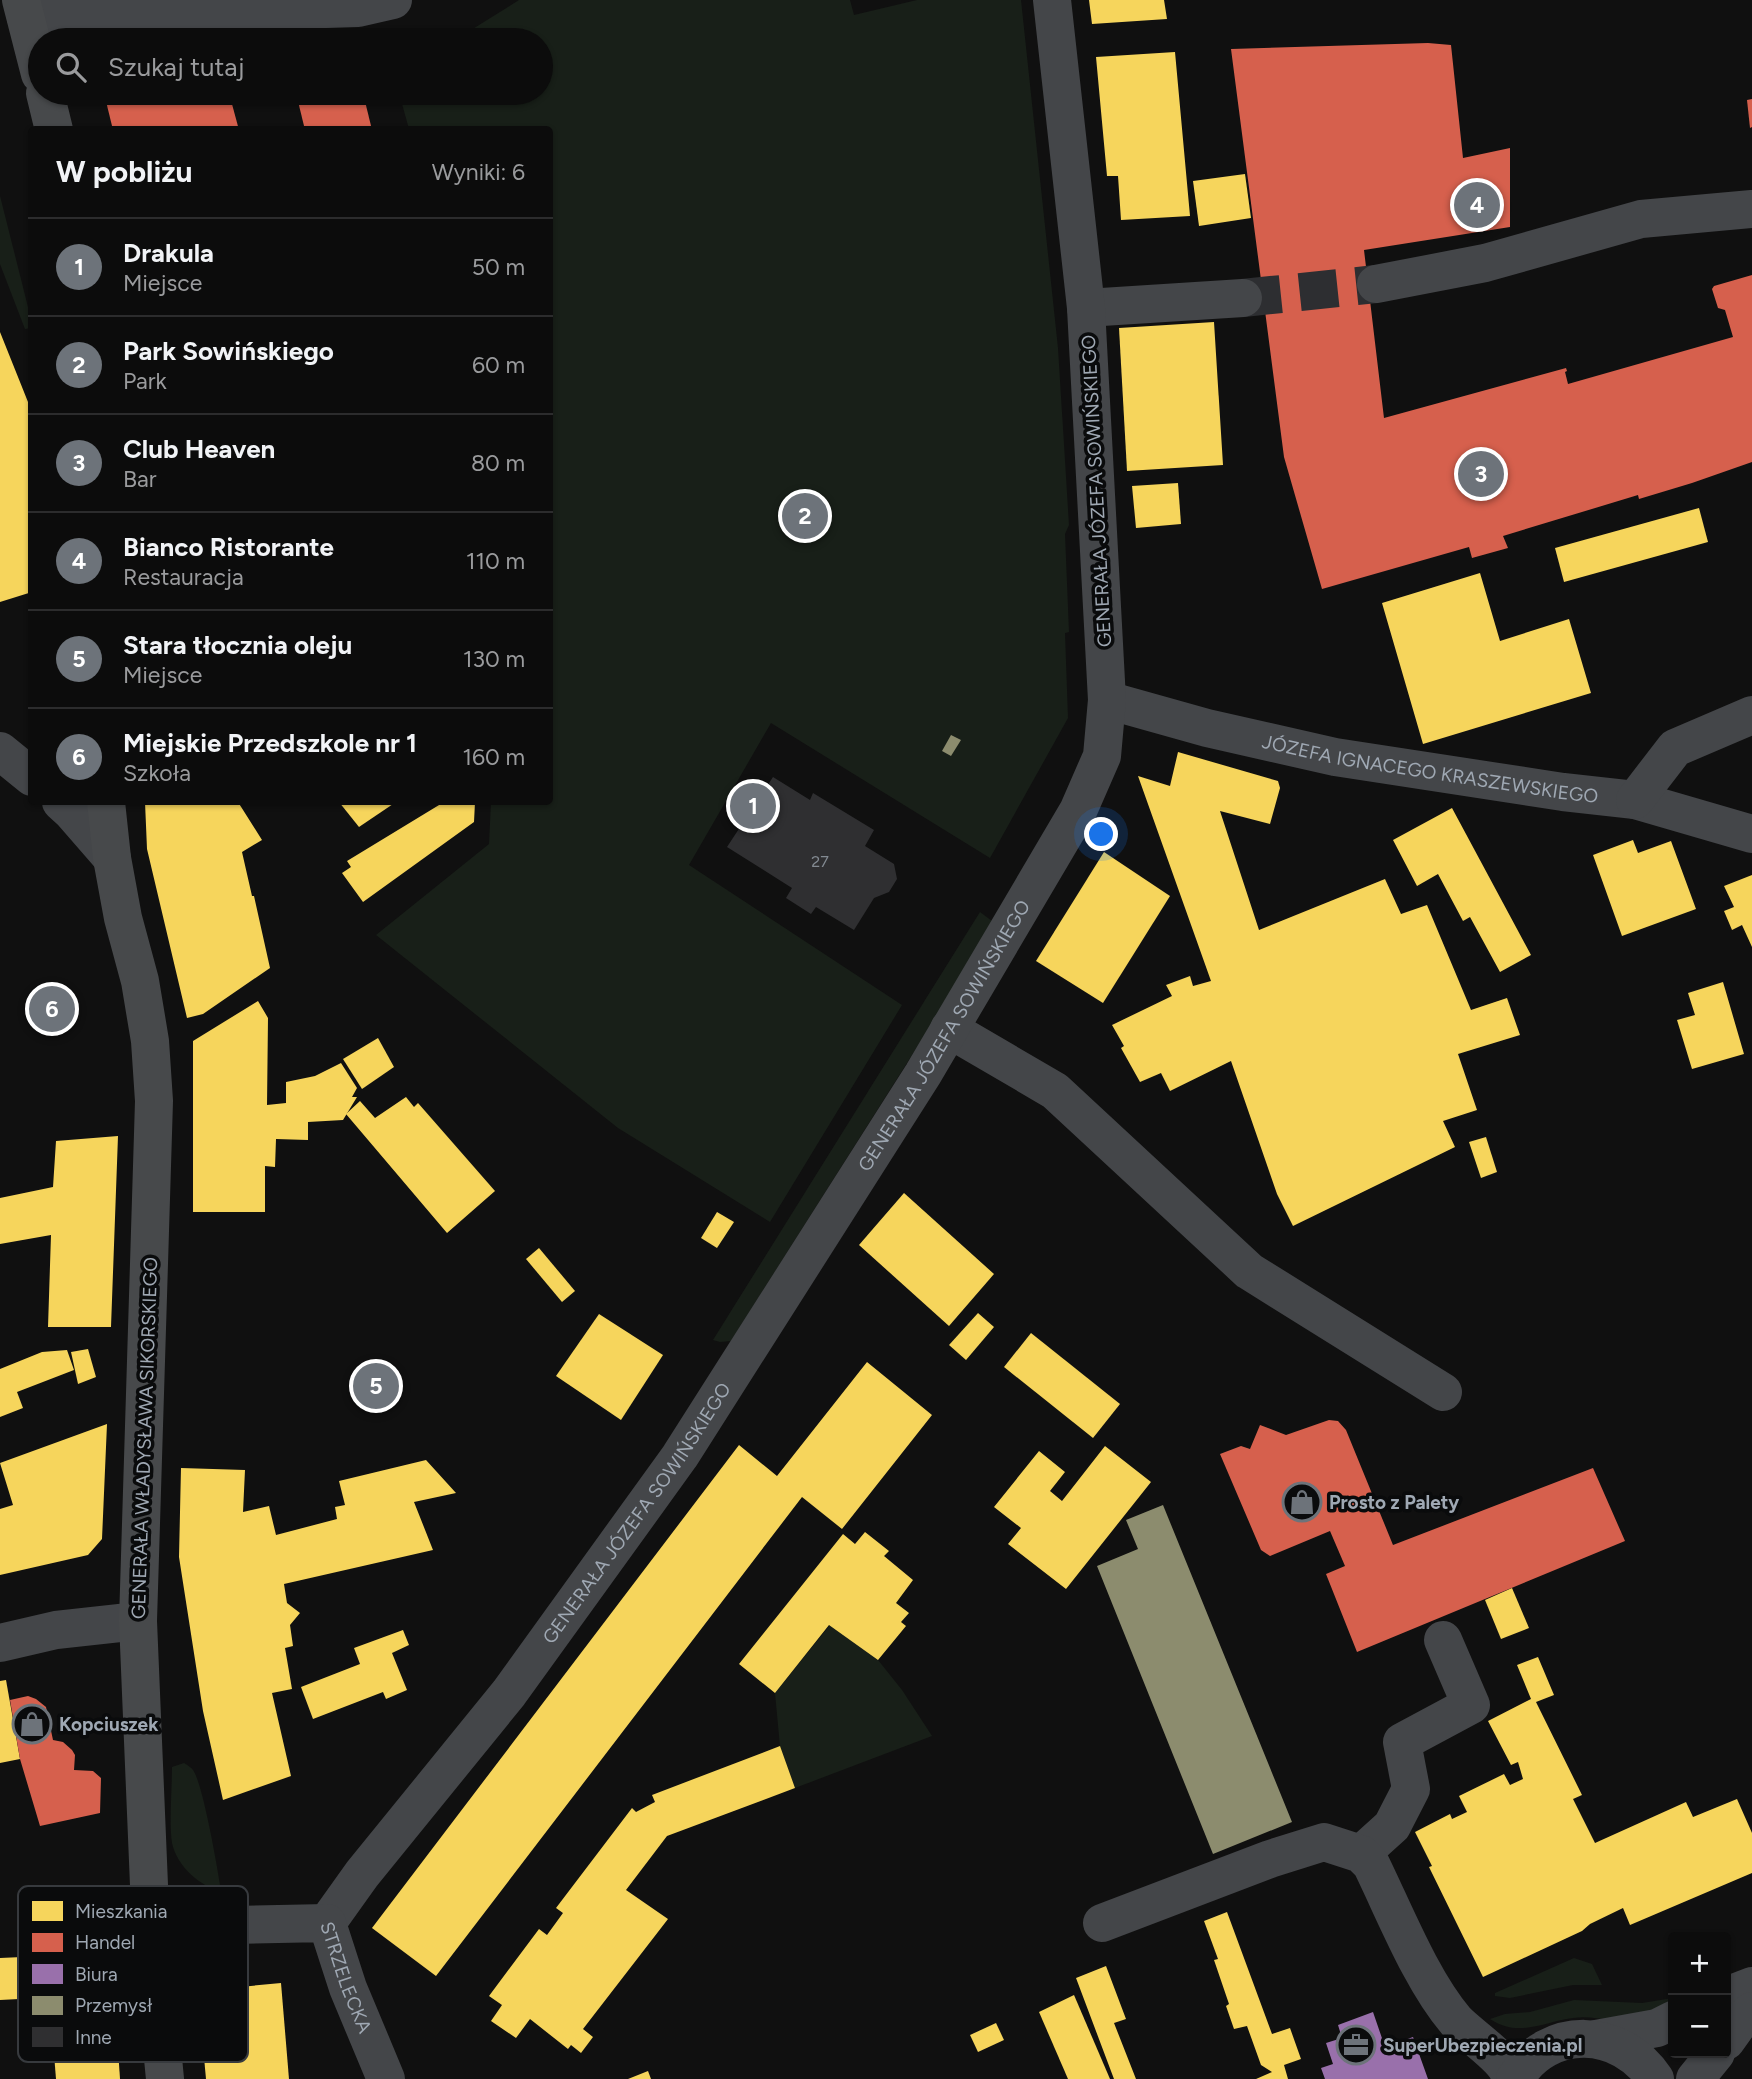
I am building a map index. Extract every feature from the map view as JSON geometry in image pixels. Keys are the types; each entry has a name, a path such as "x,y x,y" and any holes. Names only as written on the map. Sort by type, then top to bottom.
{"main road":[{"path":"24,9 29,28"},
{"path":"48,105 53,126"},
{"name":"GENERAŁA WŁADYSŁAWA SIKORSKIEGO","path":"106,805 112,859 150,1041 154,1101 138,1621 149,1886"}],"street":[{"path":"24,9 205,6 358,8 394,0"},
{"name":"GENERAŁA JÓZEFA SOWIŃSKIEGO","path":"327,1923 362,1874 509,1693 680,1456 989,963 1078,811 1102,756 1107,700 1086,308 1052,0"},
{"path":"1376,284 1485,262 1641,219 1752,209"},
{"path":"1086,308 1243,298"},
{"name":"JÓZEFA IGNACEGO KRASZEWSKIEGO","path":"1107,700 1207,728 1335,757 1563,792 1635,800 1752,834"},
{"path":"1635,800 1675,748 1752,715"},
{"path":"0,749 28,750"},
{"path":"0,749 28,774"},
{"path":"64,805 112,859"},
{"path":"949,1029 1055,1091 1250,1271 1443,1392"},
{"path":"0,1643 56,1630 138,1621"},
{"path":"1361,1854 1392,1826 1411,1789 1402,1742 1472,1705 1443,1640"},
{"path":"1102,1923 1270,1859 1324,1842 1361,1854 1371,1864 1438,1999 1482,2046 1502,2060 1510,2079"},
{"name":"STRZELECKA","path":"248,1925 327,1923 348,1987 386,2079"},
{"path":"1729,1995 1752,1986"},
{"path":"1731,2034 1752,2011"},
{"path":"1482,2046 1513,2052 1575,2039 1596,2039 1657,2028 1668,2022"},
{"path":"1596,2039 1619,2046 1639,2059 1655,2079"},
{"path":"1515,2079 1536,2055 1554,2044"},
{"path":"1695,2079 1712,2058"}],"shaded area":[{"path":"519,0 850,0 854,15 917,0 1021,0 1058,348 1069,525 1065,534 1069,632 1065,633 1068,718 990,858 771,723 689,865 902,1005 770,1222 618,1128 376,935 489,844 491,805 553,805 553,126 408,126 402,105 553,105 553,28 474,28"},
{"path":"0,196 28,307 28,328 25,329 0,264"},
{"path":"980,912 992,921 931,1025 731,1341 713,1340"},
{"path":"830,1625 878,1660 902,1690 932,1736 795,1788 780,1746 775,1693"},
{"path":"184,1763 193,1770 197,1778 210,1828 220,1886 208,1886 197,1880 184,1867 175,1851 171,1816 172,1767"},
{"path":"1574,1958 1592,1964 1602,1985 1573,1985 1510,1998 1495,1996 1495,1993"},
{"path":"1668,1999 1668,2007 1627,2018 1579,2017 1521,2028 1500,2025 1490,2019 1574,2000 1642,2003"}],"building: Mieszkania":[{"path":"1089,0 1164,0 1167,19 1092,24"},
{"path":"1175,52 1190,216 1121,220 1118,176 1107,176 1096,57"},
{"path":"1245,174 1251,218 1199,226 1193,181"},
{"path":"1214,322 1223,465 1127,471 1119,328"},
{"path":"0,332 28,402 28,593 0,602"},
{"path":"1178,483 1181,524 1136,528 1132,486"},
{"path":"1699,508 1708,542 1564,582 1555,548"},
{"path":"1480,573 1500,641 1569,619 1591,693 1423,744 1382,603"},
{"path":"1178,752 1278,781 1280,788 1270,824 1220,811 1259,930 1385,879 1401,914 1427,905 1471,1010 1507,998 1520,1035 1458,1054 1477,1110 1443,1121 1455,1147 1293,1226 1277,1194 1231,1061 1170,1091 1161,1073 1140,1082 1112,1025 1172,996 1166,985 1190,976 1193,986 1211,981 1138,776 1170,786"},
{"path":"145,805 240,805 262,840 242,852 270,968 203,1014 187,1018 147,849"},
{"path":"341,805 392,805 359,827"},
{"path":"439,805 475,805 474,822 363,902 342,873 351,867 347,861"},
{"path":"1452,808 1531,955 1500,972 1470,917 1463,921 1438,874 1417,886 1393,840"},
{"path":"1633,840 1638,853 1671,841 1696,909 1622,936 1593,855"},
{"path":"1104,852 1170,896 1103,1003 1036,961"},
{"path":"1752,875 1752,947 1742,925 1732,930 1724,911 1734,907 1724,886"},
{"path":"1723,982 1744,1054 1692,1069 1677,1020 1695,1015 1688,993"},
{"path":"258,1001 268,1018 267,1105 286,1103 286,1082 315,1076 341,1063 357,1088 352,1097 357,1097 343,1120 308,1122 308,1140 276,1139 275,1167 265,1166 265,1212 193,1212 193,1041"},
{"path":"378,1038 394,1067 362,1089 343,1059"},
{"path":"406,1097 414,1107 418,1103 495,1191 447,1233 346,1114 360,1101 375,1118"},
{"path":"118,1136 111,1327 48,1327 51,1235 0,1244 0,1198 53,1187 56,1141"},
{"path":"1486,1137 1497,1172 1481,1178 1469,1142"},
{"path":"904,1193 994,1274 949,1326 859,1245"},
{"path":"717,1212 734,1222 717,1248 701,1238"},
{"path":"539,1248 575,1291 562,1302 526,1259"},
{"path":"978,1313 994,1327 966,1360 949,1345"},
{"path":"599,1314 663,1355 621,1420 556,1376"},
{"path":"1031,1333 1120,1404 1093,1438 1004,1367"},
{"path":"88,1349 96,1377 78,1384 71,1352"},
{"path":"67,1350 74,1370 17,1392 23,1408 0,1417 0,1369 42,1352"},
{"path":"867,1362 932,1415 842,1529 802,1497 436,1976 372,1928 739,1445 777,1476"},
{"path":"380,1363 399,1389 372,1409 353,1383"},
{"path":"107,1424 102,1539 88,1555 0,1575 0,1509 13,1505 0,1463"},
{"path":"1105,1446 1151,1482 1066,1589 1008,1544 1021,1528 994,1507 1039,1451 1065,1472 1050,1491 1062,1501"},
{"path":"426,1460 456,1493 414,1502 433,1550 284,1584 287,1603 300,1613 290,1625 293,1646 285,1648 292,1689 272,1693 291,1776 223,1800 203,1711 179,1557 181,1468 245,1470 243,1512 269,1506 276,1535 337,1519 335,1507 345,1505 339,1481"},
{"path":"865,1532 889,1551 884,1556 913,1580 896,1603 909,1613 901,1622 906,1626 878,1660 829,1625 775,1693 739,1664 843,1534 855,1544"},
{"path":"1512,1588 1529,1628 1501,1639 1485,1600"},
{"path":"403,1630 409,1645 392,1653 407,1690 386,1699 383,1692 313,1719 301,1687 360,1664 354,1648"},
{"path":"1538,1657 1554,1695 1536,1702 1582,1795 1573,1799 1595,1843 1686,1802 1693,1817 1737,1799 1752,1833 1752,1873 1630,1925 1623,1908 1590,1924 1582,1931 1483,1977 1429,1867 1432,1866 1415,1832 1450,1814 1452,1819 1467,1812 1459,1796 1504,1774 1510,1785 1523,1779 1518,1762 1511,1765 1488,1721 1531,1699 1517,1665"},
{"path":"6,1680 20,1759 0,1763 0,1681"},
{"path":"780,1746 795,1788 667,1836 626,1890 668,1919 583,2029 593,2037 581,2053 571,2045 568,2049 530,2019 516,2038 491,2021 502,2005 489,1996 539,1929 547,1935 563,1913 556,1908 632,1808 636,1812 655,1802 652,1795"},
{"path":"1227,1912 1272,2034 1290,2028 1301,2059 1284,2065 1288,2079 1256,2079 1272,2072 1261,2065 1247,2026 1234,2029 1226,2006 1229,2004 1214,1960 1218,1959 1204,1921"},
{"path":"18,1957 18,1999 0,2000 0,1958"},
{"path":"1106,1966 1126,2019 1114,2023 1136,2079 1114,2079 1076,1978"},
{"path":"281,1983 289,2079 206,2079 204,2062 248,2062 248,1986"},
{"path":"1074,1995 1110,2079 1068,2079 1039,2012"},
{"path":"996,2023 1004,2040 978,2052 970,2035"},
{"path":"55,2062 119,2062 120,2079 56,2079"},
{"path":"648,2071 651,2079 628,2079"}],"building: Handel":[{"path":"1428,43 1451,45 1463,158 1510,148 1510,227 1364,250 1384,418 1566,368 1568,384 1733,337 1725,310 1718,308 1712,289 1714,286 1752,275 1752,462 1639,499 1638,495 1503,536 1508,548 1472,558 1469,547 1322,589 1284,457 1231,49"},
{"path":"1752,99 1752,127 1750,128 1747,100"},
{"path":"107,105 232,105 238,126 112,126"},
{"path":"299,105 366,105 371,126 304,126"},
{"path":"1329,1420 1338,1421 1346,1430 1393,1545 1593,1468 1625,1541 1357,1652 1326,1574 1345,1566 1330,1531 1270,1556 1261,1550 1220,1454 1241,1446 1250,1449 1260,1425 1286,1435"},
{"path":"28,1696 46,1707 53,1740 63,1742 75,1755 74,1770 93,1771 101,1778 100,1813 40,1826 20,1759 10,1700"}],"building: Biura":[{"name":"SuperUbezpieczenia.pl","path":"1373,2012 1385,2047 1413,2037 1428,2079 1325,2079 1321,2068 1333,2064 1326,2043 1342,2038 1338,2025"}],"building: Przemysł":[{"path":"951,735 961,740 951,756 942,751"},
{"path":"1163,1505 1292,1822 1213,1854 1097,1566 1138,1549 1126,1520"}],"building: Inne":[{"path":"773,777 810,800 813,793 874,830 865,846 894,864 897,879 889,892 874,898 854,930 816,907 811,914 786,898 792,888 727,847"}],"tunnel":[{"path":"1243,298 1376,284"}],"place":[{"name":"Bianco Ristorante","path":"1477,205"},
{"name":"Club Heaven","path":"1481,474"},
{"name":"Park Sowińskiego","path":"805,516"},
{"name":"Drakula","path":"753,806"},
{"name":"Miejskie Przedszkole nr 1","path":"52,1009"},
{"name":"Stara tłocznia oleju","path":"376,1386"},
{"name":"Prosto z Palety","path":"1302,1502"},
{"name":"Kopciuszek","path":"32,1724"},
{"name":"SuperUbezpieczenia.pl","path":"1356,2045"}]}
